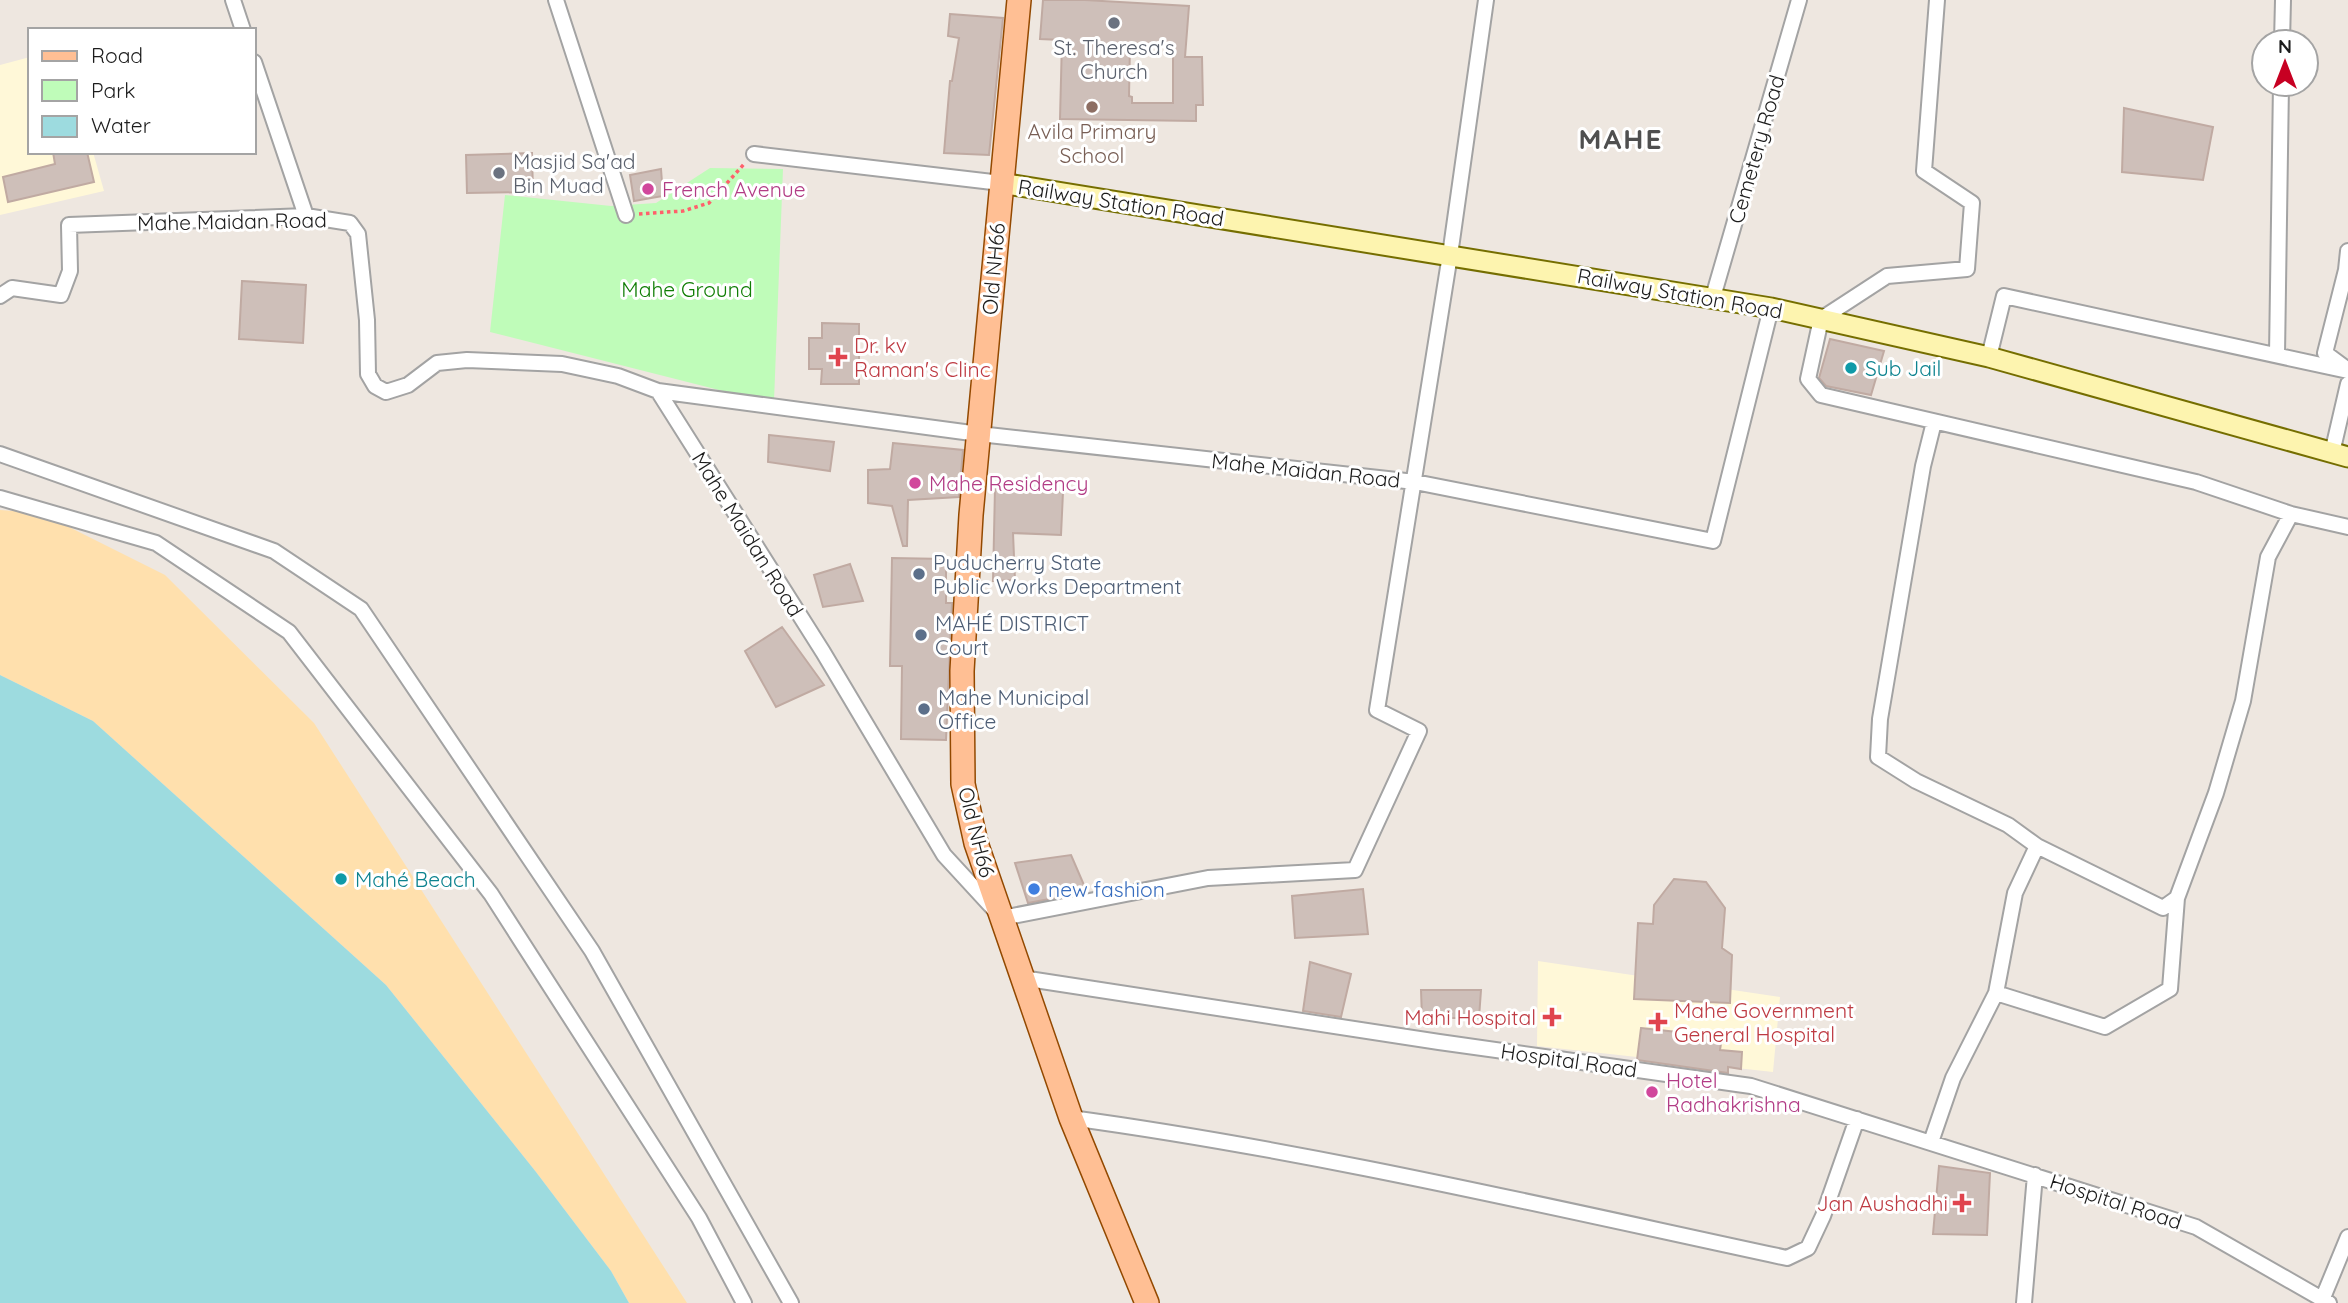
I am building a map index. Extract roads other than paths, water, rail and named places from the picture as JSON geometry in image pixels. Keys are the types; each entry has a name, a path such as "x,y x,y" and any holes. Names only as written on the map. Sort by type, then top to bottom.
{"main road":[{"name":"Old NH66","path":"1022,5 1001,183 979,434 962,671 963,784 976,843 1071,1118 1147,1303"}],"street":[{"path":"233,0 242,28"},
{"path":"556,0 626,215"},
{"path":"1002,918 1208,878 1355,870 1419,731 1377,710 1450,255 1486,0"},
{"name":"Cemetery Road","path":"1713,297 1799,0"},
{"path":"1937,0 1924,171 1972,203 1967,269 1887,276 1821,319 1808,379 1821,395 2196,482 2291,514 2348,527"},
{"path":"2282,28 2283,0"},
{"path":"256,68 306,216"},
{"path":"2277,355 2281,98"},
{"path":"754,154 1001,183"},
{"name":"Railway Station Road","path":"1001,183 1770,308 1989,358 2340,455"},
{"name":"Mahe Maidan Road","path":"0,296 12,288 61,295 70,271 69,225 306,216 350,223 358,234 367,320 368,374 375,386 386,392 408,385 437,363 467,360 562,365 618,376 658,391 979,434 1415,482 1713,541 1770,308"},
{"path":"2348,251 2346,270 2325,353 2348,370"},
{"path":"1989,358 2004,296 2348,370"},
{"path":"2340,455 2348,384"},
{"name":"Mahe Maidan Road","path":"658,391 823,652 944,855 1002,918"},
{"path":"1934,422 1923,466 1880,719 1878,757 1916,781 2008,825 2037,846 2163,908 2177,898"},
{"path":"0,454 274,551 361,609 592,951 790,1303"},
{"path":"0,498 156,543 289,632 491,894 699,1218 744,1303"},
{"path":"1996,993 2105,1027 2170,989 2177,898 2216,793 2243,701 2269,557 2291,514"},
{"path":"1931,1142 1953,1078 1996,993 2015,893 2037,846"},
{"name":"Hospital Road","path":"1023,978 1439,1042 1751,1086 2196,1227 2325,1301"},
{"path":"1071,1118 1155,1129 1371,1169 1787,1258 1808,1248 1823,1216 1857,1119"},
{"path":"2024,1303 2035,1175"},
{"path":"2325,1301 2348,1237"}],"water":[{"path":"0,675 93,721 386,985 536,1172 611,1271 629,1303 0,1303"}],"place":[{"name":"St. Theresa's Church","path":"1114,23"},
{"name":"Avila Primary School","path":"1092,107"},
{"name":"Masjid Sa'ad Bin Muad","path":"499,173"},
{"name":"French Avenue","path":"648,189"},
{"name":"Dr. kv Raman's Clinc","path":"838,357"},
{"name":"Sub Jail","path":"1851,368"},
{"name":"Mahe Residency","path":"915,483"},
{"name":"Puducherry State Public Works Department","path":"919,574"},
{"name":"MAHÉ DISTRICT Court","path":"921,635"},
{"name":"Mahe Municipal Office","path":"924,709"},
{"name":"Mahé Beach","path":"341,879"},
{"name":"new fashion","path":"1034,889"},
{"name":"Mahi Hospital","path":"1552,1017"},
{"name":"Mahe Government General Hospital","path":"1658,1022"},
{"name":"Hotel Radhakrishna","path":"1652,1092"},
{"name":"Jan Aushadhi","path":"1962,1203"}],"district":[{"name":"MAHE","path":"1621,138"}],"park label":[{"name":"Mahe Ground","path":"687,289"}]}
